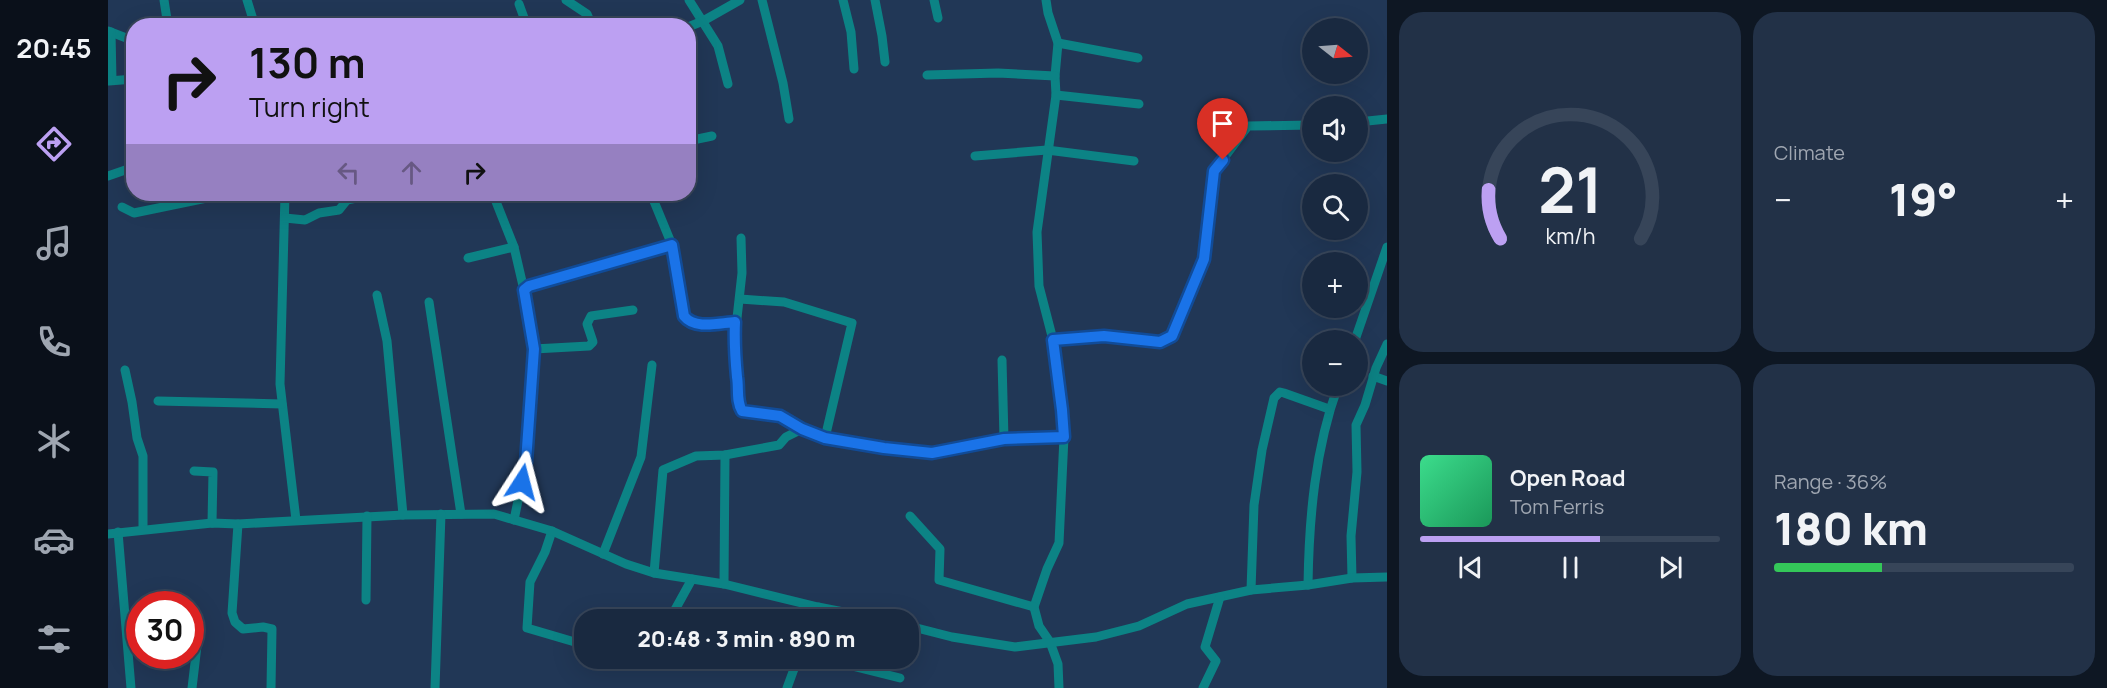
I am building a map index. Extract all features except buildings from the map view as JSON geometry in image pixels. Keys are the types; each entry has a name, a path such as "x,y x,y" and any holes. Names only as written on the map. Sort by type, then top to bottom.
{"street":[{"path":"164,0 167,18"},
{"path":"247,0 253,18"},
{"path":"566,0 586,14 588,18"},
{"path":"689,0 718,46 728,84"},
{"path":"696,24 740,0"},
{"path":"762,0 783,83 789,119"},
{"path":"843,0 851,32 854,69"},
{"path":"875,0 885,62"},
{"path":"934,0 938,18"},
{"path":"1046,0 1058,43 1056,95 1037,232 1039,286 1053,340 1064,437 1059,543 1034,607 1039,626 1050,642 1058,664 1059,688"},
{"path":"519,4 524,18"},
{"path":"126,38 110,32 110,80 126,79"},
{"path":"1058,43 1137,58"},
{"path":"927,75 1055,76"},
{"path":"1056,95 1139,104"},
{"path":"1368,121 1387,119"},
{"path":"1053,340 1104,336 1160,342 1172,336 1204,259 1214,171 1248,126 1302,125"},
{"path":"696,139 712,136"},
{"path":"975,156 1047,150 1134,161"},
{"path":"108,176 126,170"},
{"path":"122,207 134,213 192,201"},
{"path":"285,201 284,282 280,342 282,404 296,520"},
{"path":"285,218 305,220 319,213 339,210 346,201"},
{"path":"496,201 514,247 534,349 526,462 514,520"},
{"path":"654,201 672,245 684,316 688,322 699,324 735,322"},
{"path":"741,238 742,273 733,354 738,378 739,405 742,411 780,416 802,429 825,438 932,453 1004,439 1064,437"},
{"path":"524,290 529,286 672,245"},
{"path":"468,258 514,247"},
{"path":"1358,330 1387,247"},
{"path":"377,295 387,341 403,515"},
{"path":"740,299 784,302 852,323 825,438"},
{"path":"429,302 461,514"},
{"path":"534,349 589,346 593,342 587,324 591,316 633,310"},
{"path":"1352,578 1351,536 1357,472 1356,425 1387,344"},
{"path":"1002,360 1004,439"},
{"path":"603,554 641,458 652,365"},
{"path":"124,370 132,402 137,438 143,456 143,529"},
{"path":"1373,376 1387,381"},
{"path":"1251,590 1254,505 1262,450 1274,398 1284,393 1329,410"},
{"path":"1308,585 1313,488 1329,410 1334,396"},
{"path":"158,400 282,404"},
{"path":"654,573 663,470 696,456 725,455 779,445 786,437 802,429"},
{"path":"724,584 725,455"},
{"path":"194,471 213,472 212,523"},
{"path":"435,688 441,514"},
{"path":"108,534 212,523 238,524 367,516 494,514 552,531 626,564 654,573 724,584 828,609"},
{"path":"366,600 367,516"},
{"path":"910,516 940,549 939,580 1034,607"},
{"path":"238,524 232,613 235,622 243,629 272,628 271,688"},
{"path":"552,531 545,552 530,582 527,627 574,642"},
{"path":"118,532 126,619"},
{"path":"919,629 952,637 1015,647 1096,637 1139,626 1186,604 1251,590 1352,578 1387,577"},
{"path":"675,609 692,579"},
{"path":"1203,688 1216,661 1205,647 1220,597"},
{"path":"130,669 131,688"},
{"path":"192,688 194,669"},
{"path":"787,688 794,669"},
{"path":"864,669 900,678"}],"route":[{"path":"522,482 526,462 534,349 524,290 529,286 672,245 684,316 688,322 699,324 735,322 733,354 738,378 739,405 742,411 780,416 802,429 825,438 932,453 1004,439 1064,437 1053,340 1104,336 1160,342 1172,336 1204,259 1214,171 1223,160"}]}
